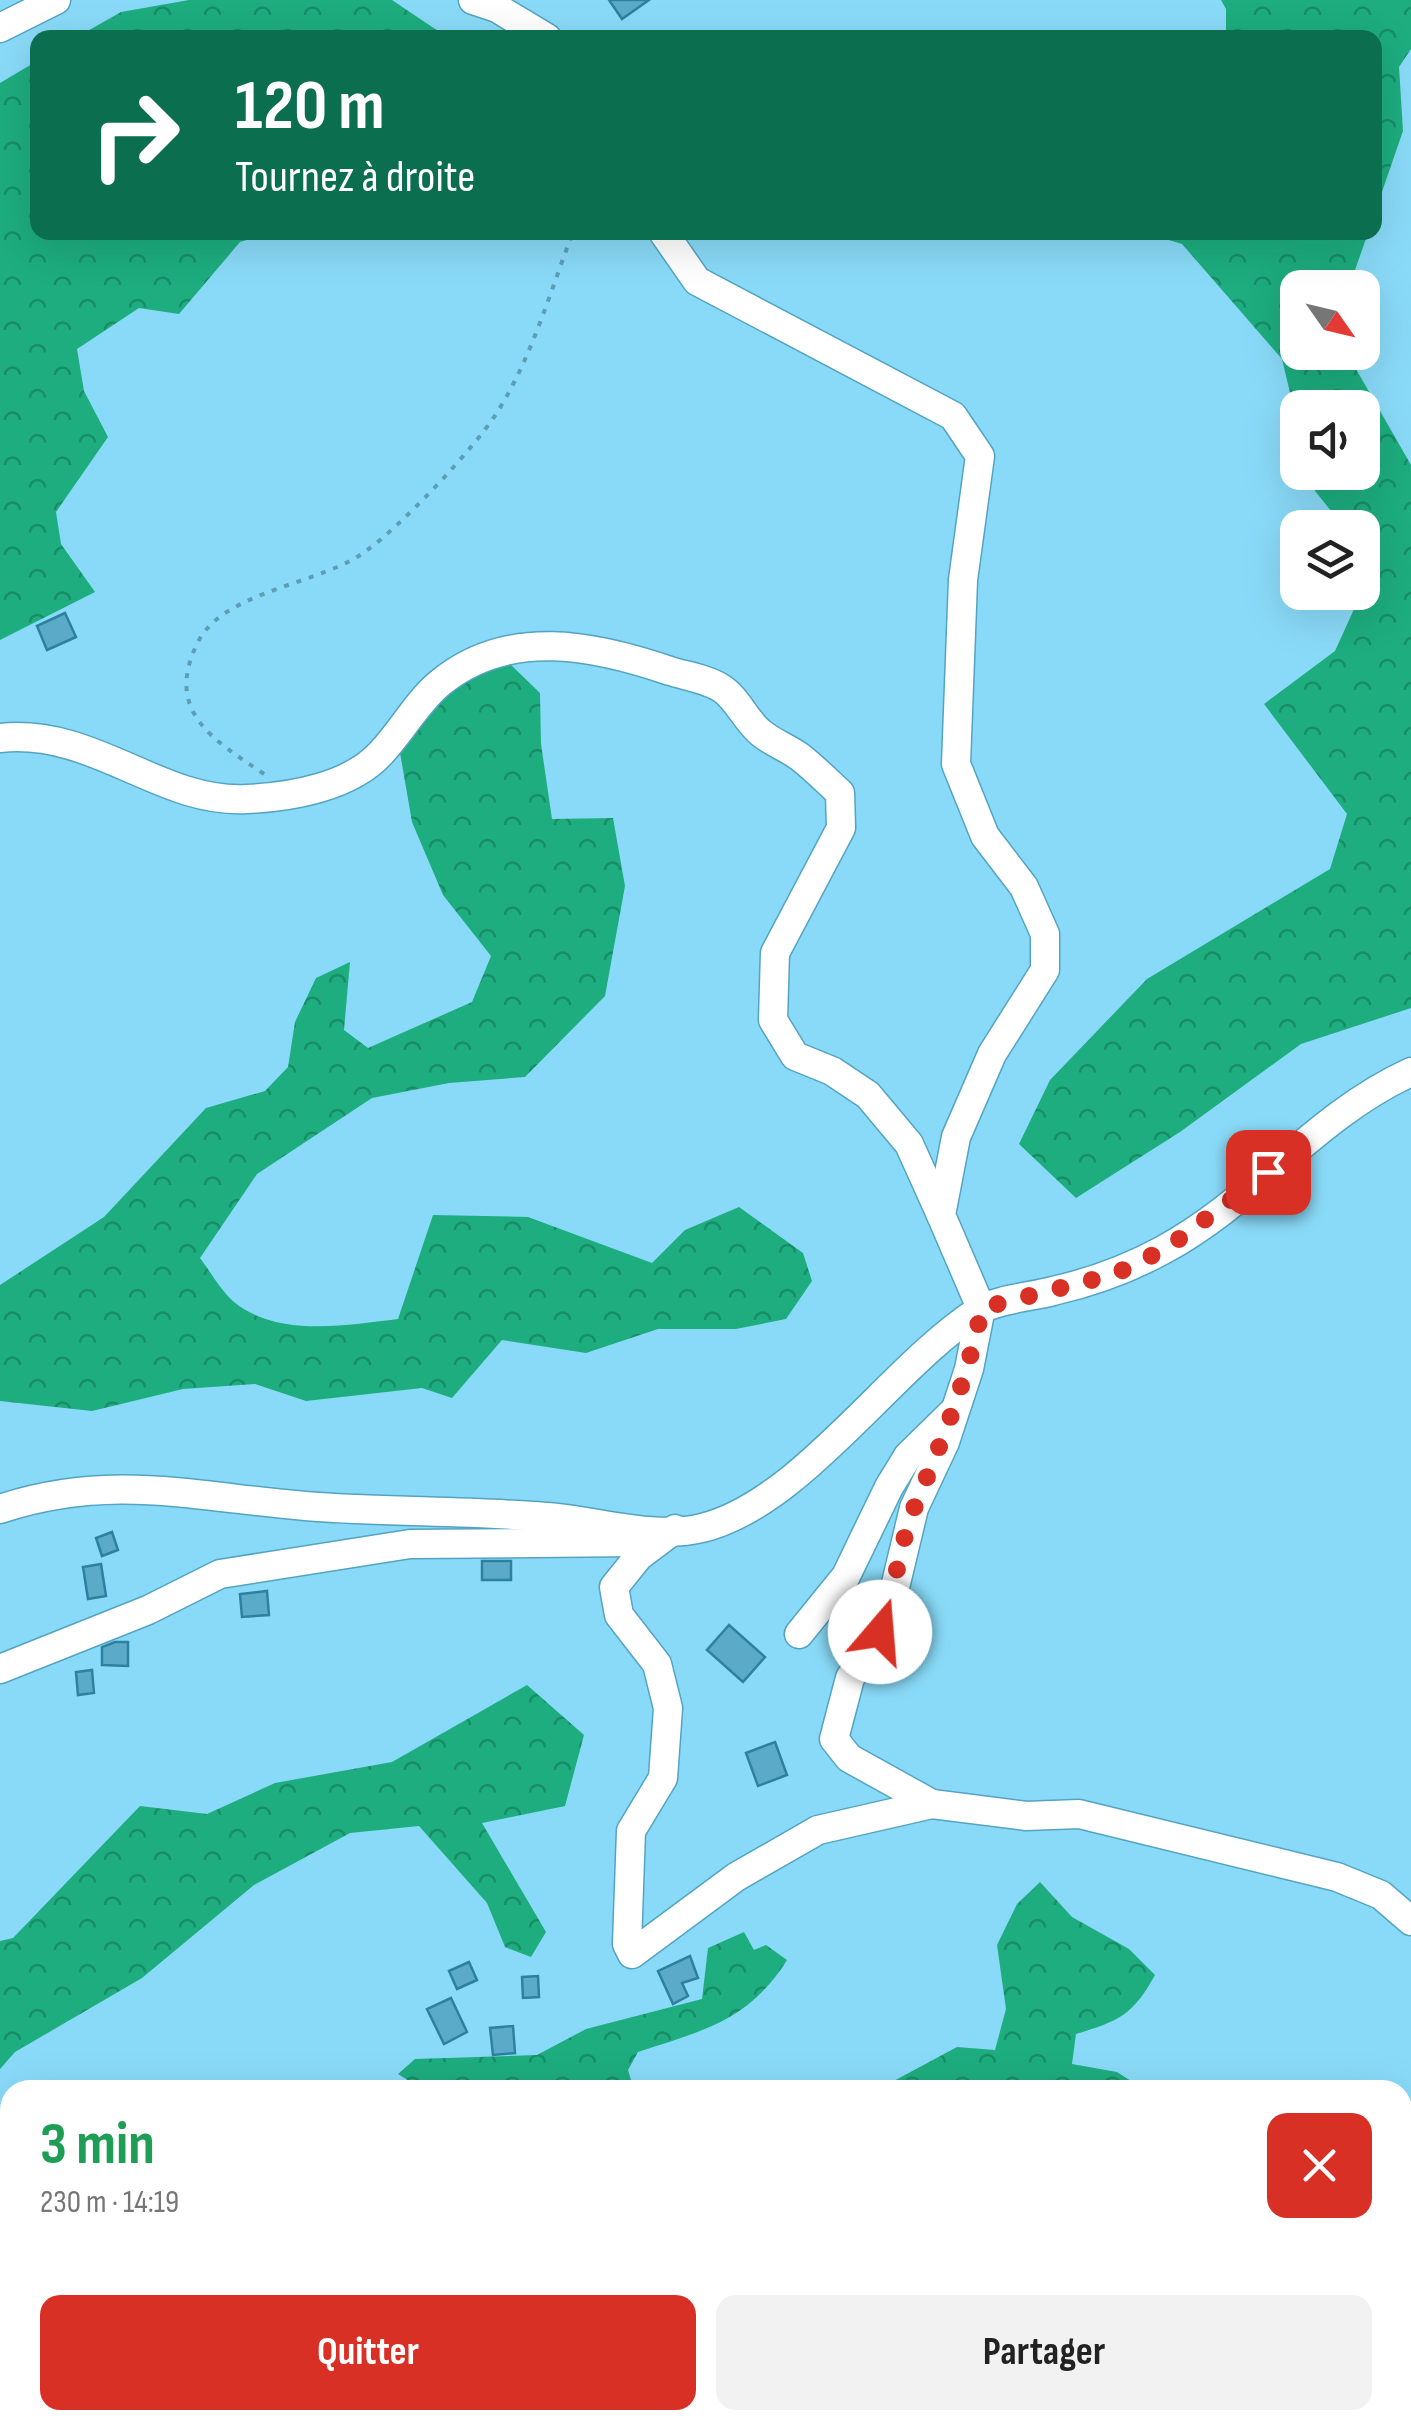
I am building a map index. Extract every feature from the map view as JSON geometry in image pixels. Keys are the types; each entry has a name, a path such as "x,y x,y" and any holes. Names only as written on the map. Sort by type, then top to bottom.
{"street":[{"path":"0,28 56,0"},
{"path":"473,0 496,8 533,30"},
{"path":"669,240 697,281 953,416 980,456 963,580 956,764 985,836 1024,887 1045,934 1044,970 992,1054 956,1137 941,1215"},
{"path":"0,738 22,736 92,749 196,796 246,799 291,792 358,773 380,754 440,682 482,658 512,647 552,643 652,664 722,688 760,732 800,757 840,793 841,828 775,952 773,1020 795,1056 832,1070 868,1095 909,1144 982,1308 956,1410 914,1508 880,1632 850,1678 834,1738 849,1758 932,1804"},
{"path":"0,1669 148,1610 220,1574 410,1544 665,1535 711,1525 750,1507 798,1471 936,1343 982,1308 1115,1274 1167,1248 1238,1198 1342,1111 1411,1072"},
{"path":"800,1634 846,1576 908,1456 956,1410"},
{"path":"0,1509 46,1494 137,1486 313,1506 546,1517 665,1535"},
{"path":"665,1535 623,1571 613,1601 657,1664 668,1708 663,1778 631,1831 629,1951 640,1951 736,1877 818,1830 932,1804 1026,1816 1079,1814 1319,1873 1381,1895 1411,1922"}],"path":[{"path":"291,792 220,744 192,716 184,681 197,644 227,612 364,554 409,513 495,416 520,368 570,240"}],"green space":[{"path":"189,0 392,0 437,30 89,30 121,12"},
{"path":"1221,0 1411,0 1411,49 1399,67 1403,131 1382,192 1382,30 1226,30 1226,9"},
{"path":"30,65 30,240 247,240 240,242 179,314 139,308 77,349 84,391 108,437 56,512 61,544 95,592 0,640 0,83"},
{"path":"1169,240 1366,240 1355,270 1280,270 1280,357 1182,244"},
{"path":"1285,370 1357,370 1368,390 1289,390"},
{"path":"1380,411 1411,465 1411,1008 1301,1044 1180,1132 1076,1198 1019,1144 1050,1080 1147,979 1330,869 1347,814 1264,704 1335,651 1354,610 1380,610 1380,510 1330,510 1315,491 1380,490"},
{"path":"509,663 540,693 541,744 552,819 613,818 625,886 605,996 525,1077 449,1083 372,1098 257,1174 200,1258 234,1302 271,1321 313,1326 357,1324 398,1319 433,1215 528,1217 652,1263 685,1230 739,1207 803,1253 812,1281 786,1319 736,1329 658,1329 586,1353 502,1340 452,1398 422,1388 306,1401 255,1384 183,1389 92,1411 0,1401 0,1285 104,1217 206,1108 265,1091 288,1067 295,1022 316,978 350,962 344,1030 368,1048 472,1002 491,956 443,895 412,822 398,741 451,680"},
{"path":"527,1685 584,1735 565,1806 482,1823 546,1932 531,1957 505,1947 487,1903 419,1826 350,1833 254,1885 142,1978 15,2052 0,2069 0,1941 13,1938 140,1806 207,1814 275,1783 392,1762"},
{"path":"1040,1882 1072,1917 1129,1949 1155,1975 1123,2015 1076,2034 1072,2064 1117,2072 1129,2080 896,2080 957,2047 995,2050 1006,2009 997,1945 1017,1904"},
{"path":"744,1932 754,1950 766,1945 787,1960 757,1997 740,2010 703,2030 638,2052 628,2070 631,2080 407,2080 398,2074 415,2059 537,2055 586,2029 702,1999 708,1948"}],"building":[{"path":"609,0 649,0 622,19"},
{"path":"65,613 76,637 47,650 37,626"},
{"path":"112,1532 118,1550 102,1556 96,1538"},
{"path":"482,1561 511,1561 511,1580 482,1580"},
{"path":"101,1564 106,1596 88,1599 83,1567"},
{"path":"267,1591 269,1615 242,1617 240,1594"},
{"path":"729,1625 765,1657 743,1682 707,1650"},
{"path":"128,1642 128,1666 102,1665 102,1647"},
{"path":"92,1670 94,1693 78,1695 76,1672"},
{"path":"775,1742 787,1775 758,1786 746,1753"},
{"path":"690,1956 698,1978 682,1983 688,1996 673,2004 658,1971"},
{"path":"469,1962 477,1980 457,1989 449,1971"},
{"path":"538,1976 539,1997 523,1998 522,1977"},
{"path":"451,1998 467,2032 444,2044 427,2009"},
{"path":"513,2026 515,2053 493,2055 490,2028"}],"route":[{"path":"880,1632 892,1600 914,1508 945,1442 969,1370 982,1308 1115,1274 1167,1248 1268,1172"}]}
